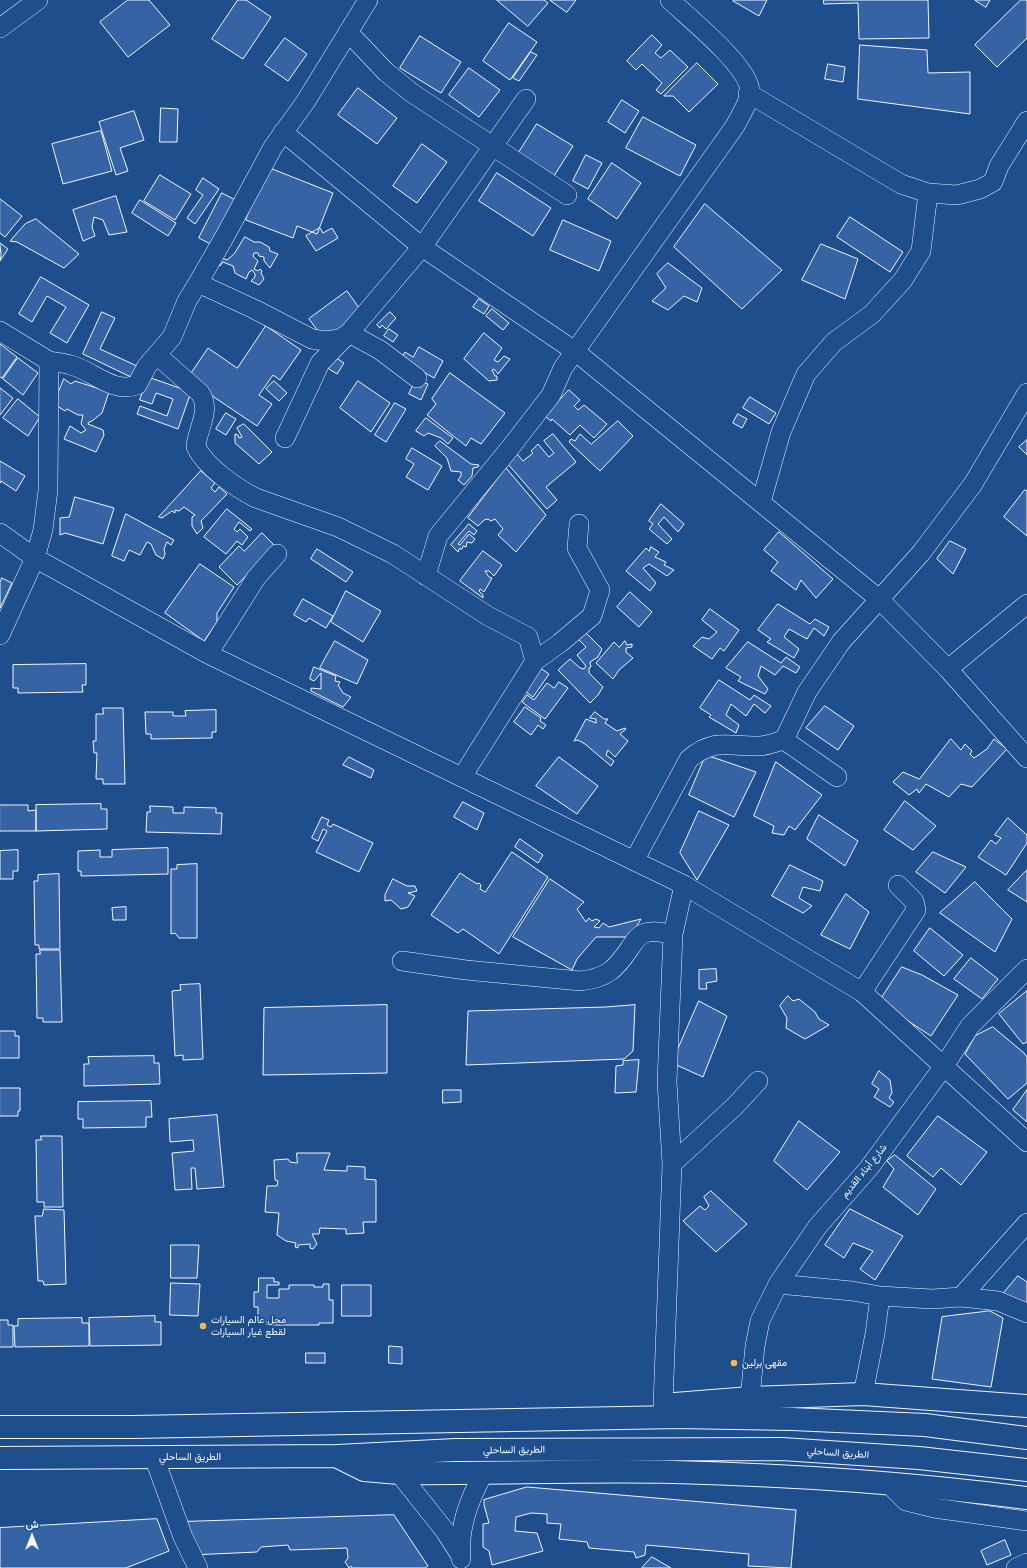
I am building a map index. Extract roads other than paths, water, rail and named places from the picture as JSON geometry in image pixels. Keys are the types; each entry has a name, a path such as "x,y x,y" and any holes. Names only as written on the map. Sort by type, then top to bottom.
{"highway":[{"path":"618,1418 663,1405 750,1398 863,1394 1027,1406"},
{"path":"0,1427 140,1427 618,1418 723,1418 831,1420 926,1425 1027,1438"},
{"name":"الطريق الساحلي","path":"0,1458 338,1456 456,1450 782,1449 918,1458 1027,1470"},
{"path":"338,1456 364,1470 399,1473 483,1474 673,1472 775,1476 983,1492 1027,1498"}],"street":[{"path":"0,28 38,0"},
{"path":"0,331 49,361 71,365 118,387 128,389 137,385 147,366 158,356 172,337 187,302 283,132 306,100 368,0"},
{"path":"426,576 438,536 515,442 551,395 563,368 576,352 735,126 746,107 750,87 738,64 670,0"},
{"path":"348,32 386,72 412,93 567,195"},
{"path":"748,94 901,184 928,193 957,195 980,190 992,182 999,166 1027,121"},
{"path":"285,438 320,362 349,333 422,247 526,98"},
{"path":"283,132 422,247 576,352 879,599 948,669 1027,758"},
{"path":"761,502 781,432 806,374 834,342 872,314 903,280 921,251 928,193"},
{"path":"198,283 254,308 312,340 325,341 340,339 349,333"},
{"path":"349,333 380,350 417,378"},
{"path":"158,356 205,399 205,409 196,447 199,454 222,476 244,492 256,498 338,527 393,554 488,616 528,637 535,662"},
{"path":"0,634 35,558 43,530 48,490 49,361"},
{"path":"634,861 688,759 697,751 708,746 721,744 762,746 784,740 807,692 841,642 921,553 973,484 1027,393"},
{"path":"462,777 535,662 592,616 600,590 577,548 579,524"},
{"path":"0,533 35,558 208,654 684,885 862,992 1027,1142"},
{"path":"208,654 256,578 277,554"},
{"path":"948,669 1027,604"},
{"path":"784,740 837,777"},
{"path":"663,1405 672,1164 667,1082 673,934 684,885"},
{"path":"862,992 916,910 914,901 898,885"},
{"path":"402,961 466,970 573,980 595,980 609,973 617,966 635,940 643,934 649,932 673,934"},
{"name":"شارع أبناء القديم","path":"750,1398 755,1346 760,1321 778,1284 818,1226 869,1168 944,1066 970,1026 1027,969"},
{"path":"672,1164 735,1106 758,1081"},
{"path":"962,1297 1027,1223"},
{"path":"778,1284 852,1291 880,1296 932,1299 962,1297 998,1301 1027,1313"},
{"path":"863,1394 875,1334 880,1296"},
{"path":"154,1457 183,1537 198,1568"},
{"path":"399,1473 445,1531 461,1562"},
{"path":"461,1562 464,1515 470,1499 483,1474"},
{"path":"889,1484 906,1501 934,1508 1027,1521"},
{"path":"1016,1568 1027,1563"}],"place":[{"name":"محل عالم السيارات لقطع غيار السيارات","path":"203,1326"},
{"name":"مقهى برلين","path":"734,1363"}]}
